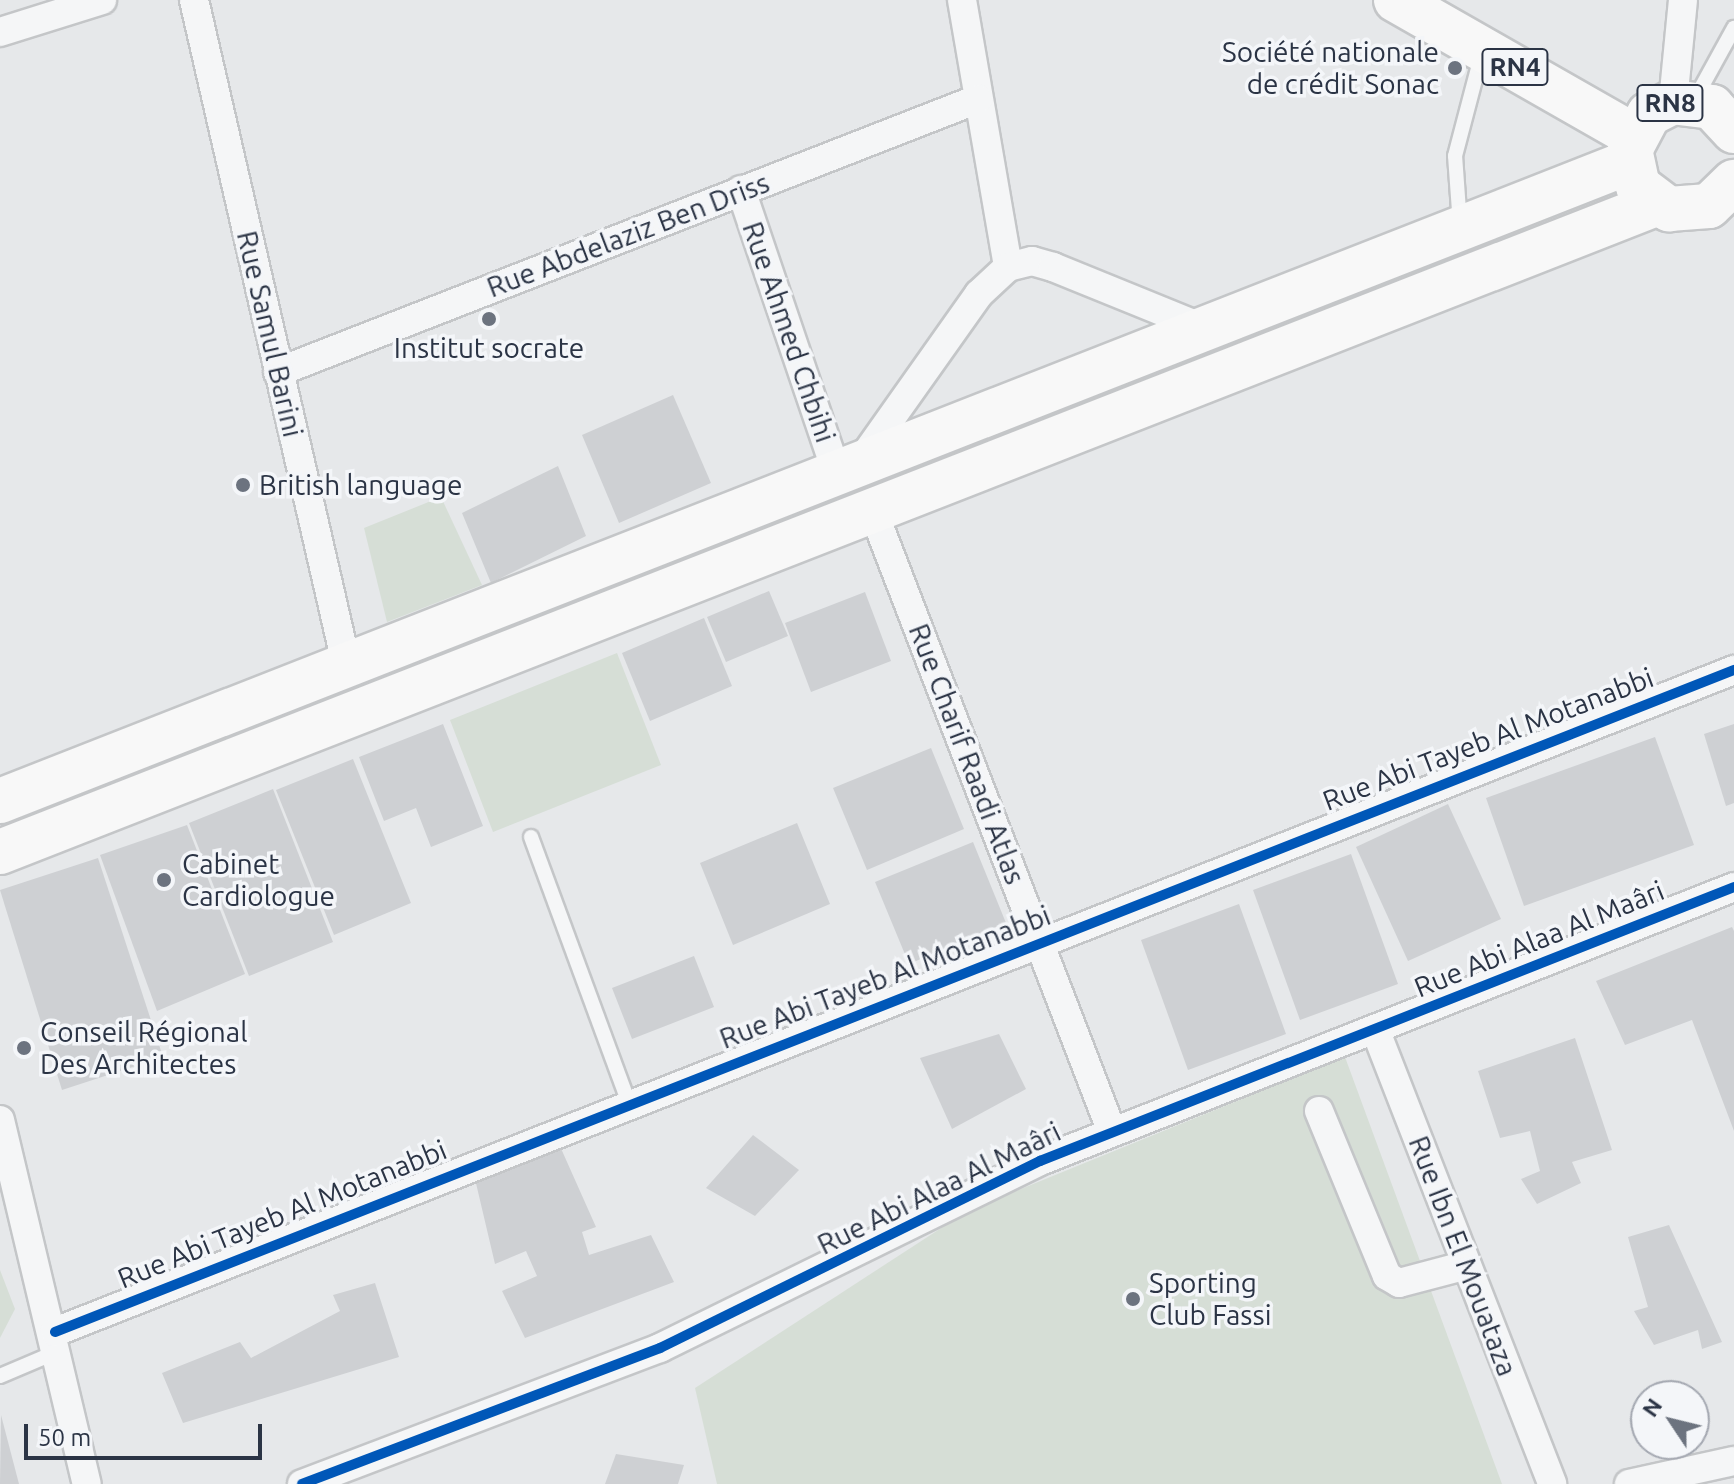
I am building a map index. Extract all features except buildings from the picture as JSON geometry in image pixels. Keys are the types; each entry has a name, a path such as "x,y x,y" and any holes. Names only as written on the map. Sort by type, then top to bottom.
{"main road":[{"name":"RN4","path":"1396,0 1483,49 1632,149"},
{"name":"RN8","path":"1656,204 1638,186 1632,149 1649,114 1713,114"},
{"path":"0,801 1461,229 1632,149"},
{"path":"0,852 1656,204 1696,211 1730,196"}],"street":[{"path":"0,32 102,0"},
{"name":"Rue Samul Barini","path":"194,0 347,667"},
{"path":"962,0 1008,267"},
{"path":"1683,0 1713,114"},
{"name":"Rue Abdelaziz Ben Driss","path":"278,372 978,99"},
{"name":"Rue Ahmed Chbihi","path":"741,190 847,470"},
{"path":"847,470 979,294 1008,267 1032,261 1053,267 1208,330"},
{"name":"Rue Charif Raadi Atlas","path":"873,511 1112,1132"},
{"name":"Rue Abi Tayeb Al Motanabbi","path":"57,1341 628,1101 1041,943 1734,670"},
{"name":"Rue Abi Alaa Al Maâri","path":"302,1484 660,1348 1040,1161 1734,887"},
{"name":"Rue Ibn El Mouataza","path":"1375,1029 1552,1484"},
{"path":"1319,1111 1387,1276 1399,1283 1467,1265"},
{"path":"0,1120 57,1341 87,1484"},
{"path":"1629,1484 1734,1461"}],"lane":[{"path":"1713,114 1734,28"},
{"path":"1461,229 1455,156 1483,49"},
{"path":"531,837 628,1101"},
{"path":"0,1376 57,1341"}],"shaded area":[{"path":"441,497 482,585 387,622 364,528"},
{"path":"617,653 661,765 493,832 450,720"},
{"name":"Sporting Club Fassi","path":"1345,1057 1502,1484 717,1484 695,1388 969,1210"},
{"path":"0,1270 15,1309 0,1338"}],"cycle path":[{"path":"55,1332 1734,670"},
{"path":"302,1484 660,1348 1040,1161 1734,887"}],"place":[{"name":"Société nationale de crédit Sonac","path":"1455,68"},
{"name":"Institut socrate","path":"489,319"},
{"name":"British language","path":"243,485"},
{"name":"Cabinet Cardiologue","path":"164,880"},
{"name":"Conseil Régional Des Architectes","path":"24,1048"},
{"name":"Sporting Club Fassi","path":"1133,1299"}]}
